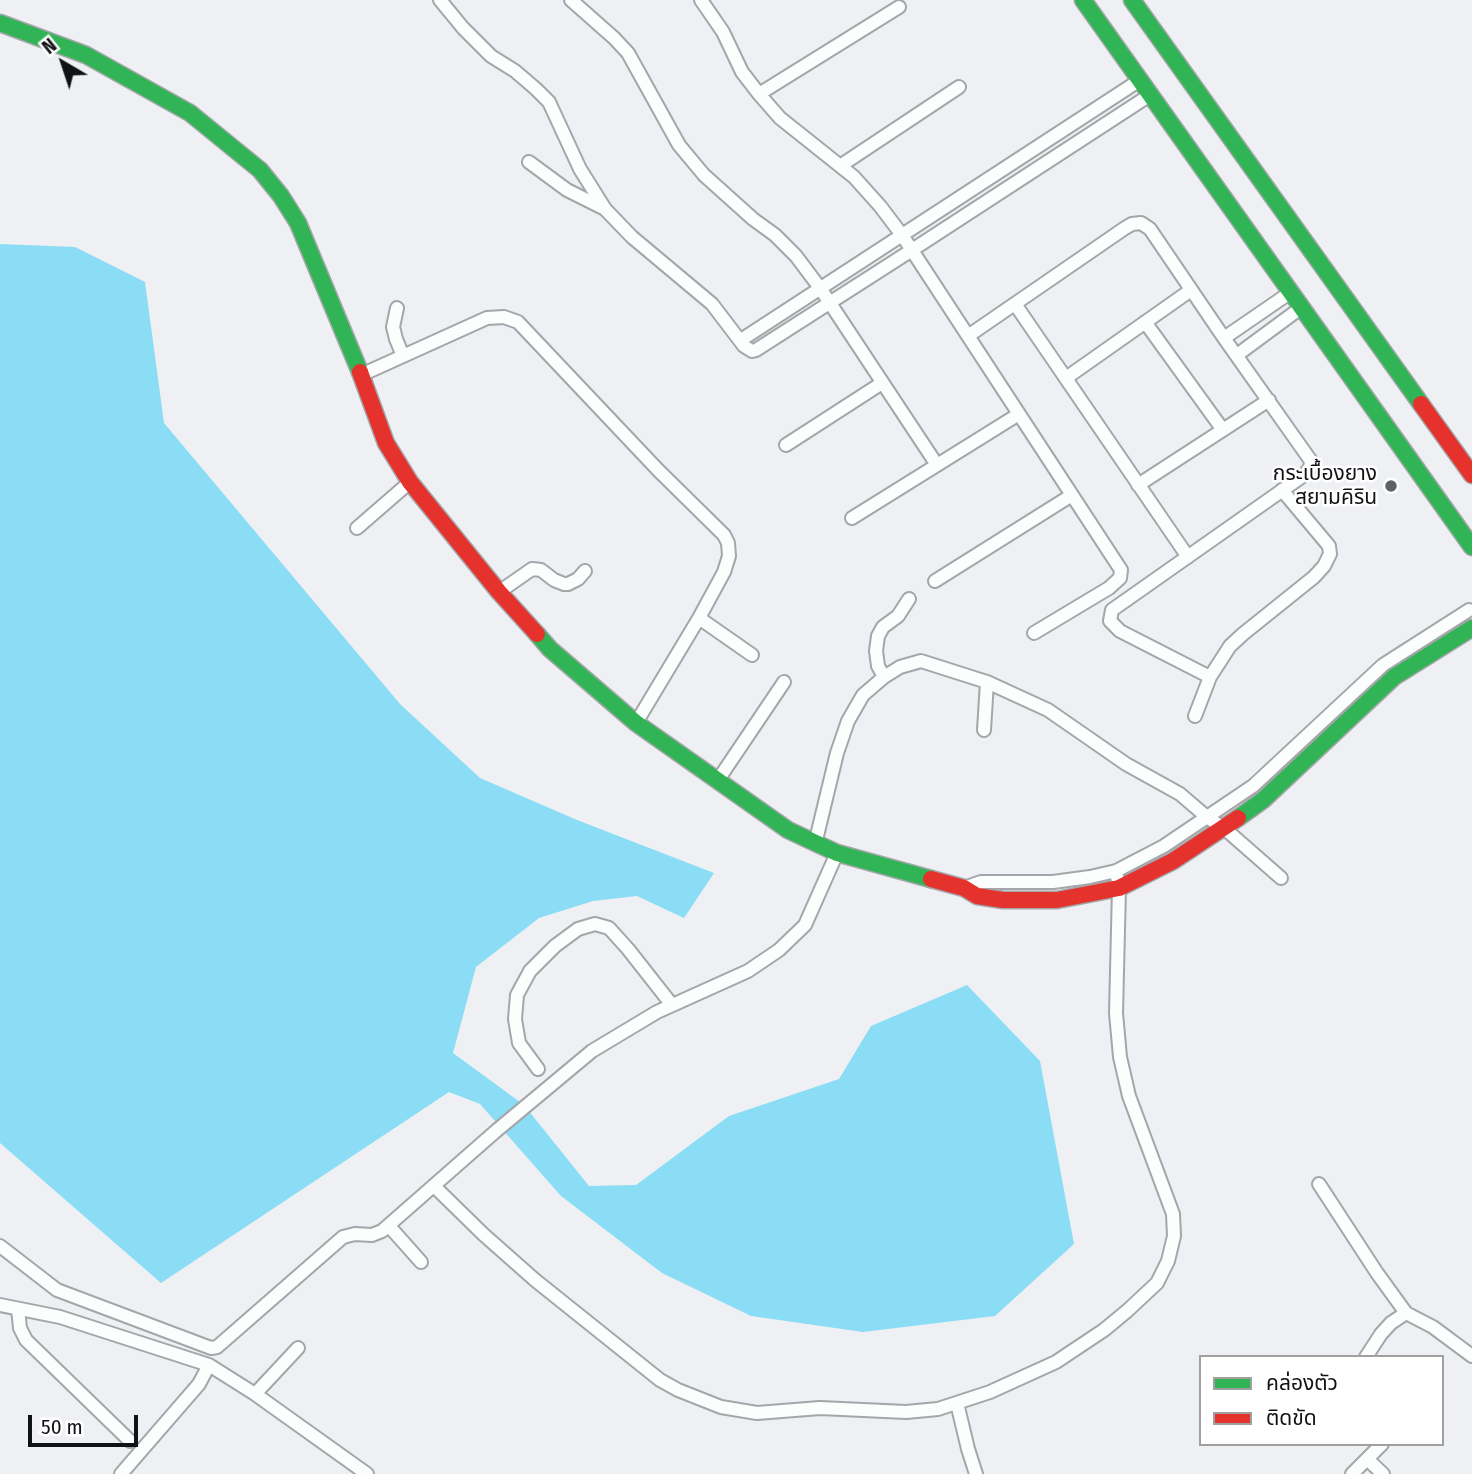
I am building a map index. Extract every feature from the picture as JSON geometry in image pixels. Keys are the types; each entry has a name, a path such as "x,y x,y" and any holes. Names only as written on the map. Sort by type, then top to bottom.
{"street":[{"path":"440,0 491,56 515,71 548,102 580,169 605,209 632,237 712,304 744,345 756,350 1150,95"},
{"path":"571,0 628,54 679,145 704,175 796,256 937,465"},
{"path":"701,0 723,32 742,72 759,94 780,118 854,177 902,235 1121,570 1120,578 1109,588 1034,633"},
{"path":"1083,0 1472,547"},
{"path":"1132,0 1472,475"},
{"path":"759,94 899,7"},
{"path":"0,23 86,55 190,113 260,170 298,223 386,443 410,482 499,592 550,649 636,723 788,830 815,845 964,888 977,896 1003,900 1057,900 1119,888 1173,861 1263,800 1394,677 1472,628"},
{"path":"744,345 820,288 1140,80"},
{"path":"840,166 959,87"},
{"path":"529,162 567,190 605,209"},
{"path":"968,336 1125,228 1140,223 1150,229 1311,461 1310,468 1304,475 1112,610 1110,621 1120,631 1210,677"},
{"path":"1066,378 1191,289"},
{"path":"1224,338 1291,292"},
{"path":"1015,304 1188,557"},
{"path":"1237,355 1302,307"},
{"path":"397,308 393,327 403,356"},
{"path":"361,375 487,318 504,317 518,322 724,536 728,543 729,556 724,572 636,723"},
{"path":"1145,322 1223,430"},
{"path":"786,445 882,383"},
{"path":"1138,485 1269,401"},
{"path":"852,518 1019,414"},
{"path":"356,528 410,482"},
{"path":"1195,716 1210,677 1230,646 1314,577 1330,554 1329,546 1282,490"},
{"path":"935,581 1072,495"},
{"path":"499,592 532,569 541,569 554,580 564,584 578,579 585,571"},
{"path":"884,677 878,666 878,636 883,628 898,616 909,599"},
{"path":"964,888 981,882 1053,883 1090,877 1115,871 1164,846 1253,786 1383,665 1471,609"},
{"path":"699,618 752,655"},
{"path":"815,845 836,753 848,721 863,695 884,677 900,667 921,661 987,682 1048,710 1126,764 1180,794 1281,878"},
{"path":"718,780 784,682"},
{"path":"984,730 987,682"},
{"path":"0,1247 57,1290 211,1348 217,1347 343,1237 355,1234 372,1236 389,1226 592,1051 657,1012 748,971 779,950 805,925 837,853"},
{"path":"435,1187 535,1280 660,1380 721,1407 757,1413 820,1408 906,1412 938,1409 990,1392 1055,1362 1104,1330 1157,1283 1168,1261 1174,1236 1173,1214 1129,1096 1120,1057 1116,1013 1119,888 1115,871"},
{"path":"538,1069 519,1043 515,1019 517,995 530,971 555,946 578,929 595,923 609,928 672,1005"},
{"path":"1319,1184 1406,1313 1440,1331 1472,1356"},
{"path":"389,1226 421,1262"},
{"path":"0,1305 60,1317 209,1365 255,1394 364,1473"},
{"path":"19,1309 20,1328 26,1340 130,1441"},
{"path":"1367,1355 1391,1323 1406,1313"},
{"path":"255,1394 298,1348"},
{"path":"121,1474 199,1384 209,1365"},
{"path":"957,1403 976,1474"},
{"path":"1352,1474 1380,1446"},
{"path":"1367,1460 1383,1474"}],"water":[{"path":"0,244 75,247 145,282 164,423 400,704 480,778 577,820 714,873 684,918 637,896 593,901 539,918 476,967 453,1053 524,1105 589,1186 636,1185 729,1116 839,1079 871,1026 967,985 1040,1061 1074,1244 995,1316 863,1332 751,1316 662,1273 561,1196 480,1104 449,1092 161,1283 0,1143"}],"traffic: fast":[{"path":"1083,0 1472,547"},
{"path":"1132,0 1421,404"},
{"path":"0,23 86,55 190,113 260,170 298,223 360,372"},
{"path":"1238,818 1263,800 1394,677 1472,628"},
{"path":"537,634 550,649 636,723 788,830 837,853 931,879"}],"traffic: jam":[{"path":"360,372 386,443 410,482 499,592 537,634"},
{"path":"1421,404 1472,475"},
{"path":"931,879 964,888 977,896 1003,900 1057,900 1119,888 1173,861 1238,818"}],"place":[{"name":"กระเบื้องยาง สยามคิริน","path":"1391,486"}]}
